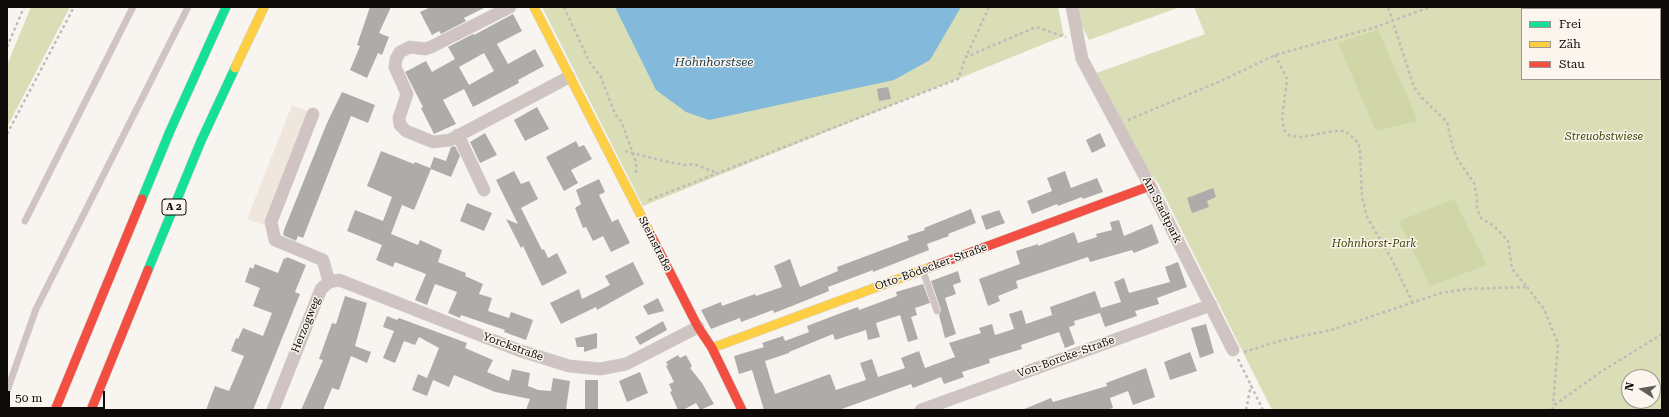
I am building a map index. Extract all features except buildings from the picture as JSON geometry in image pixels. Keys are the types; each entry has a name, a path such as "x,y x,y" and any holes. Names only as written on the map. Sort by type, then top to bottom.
{"main road":[{"path":"55,410 170,131 226,7"},
{"name":"A 2","path":"91,410 201,141 264,7"},
{"name":"Steinstraße","path":"534,7 698,327 712,348 742,410"},
{"name":"Otto-Bödecker-Straße","path":"712,348 1150,186"}],"street":[{"path":"510,7 431,47 425,49 410,47 400,52 396,59 395,67 407,94 399,118 400,125 406,131 433,142 450,140 569,77"},
{"name":"Am Stadtpark","path":"1072,7 1082,59 1150,186 1235,352"},
{"path":"313,114 271,222 275,240 324,260 329,282"},
{"path":"458,135 484,190"},
{"name":"Yorckstraße","path":"329,282 339,280 518,350 569,366 600,369 626,364 698,327"},
{"name":"Herzogweg","path":"273,410 321,289 329,282"},
{"name":"Von-Borcke-Straße","path":"921,410 1211,305"}],"lane":[{"path":"25,221 133,7"},
{"path":"7,391 36,309 188,7"},
{"path":"923,270 937,311"}],"path":[{"path":"7,47 24,7"},
{"path":"7,134 74,7"},
{"path":"564,7 589,61 601,77 615,114 621,120 627,135 636,162 636,176 627,189"},
{"path":"636,205 958,79 966,57 989,7"},
{"path":"1388,7 1414,87 1422,98 1447,122 1456,154 1474,183 1481,218 1494,226 1508,241 1512,269 1544,309 1558,344 1552,410"},
{"path":"1117,125 1223,80 1275,55 1392,21 1430,7"},
{"path":"966,57 1036,26 1068,38 1080,46"},
{"path":"1275,55 1287,79 1282,118 1284,130 1290,136 1302,137 1334,131 1345,131 1358,142 1360,151 1362,197 1367,217 1391,258 1413,303"},
{"path":"608,153 624,151 684,165 694,164 717,173"},
{"path":"1263,410 1235,352 1331,330 1442,293 1466,289 1527,287"},
{"path":"1553,406 1599,373 1662,334"},
{"path":"1246,410 1251,385"}],"shaded area":[{"path":"292,105 310,112 266,226 247,219"}],"green space":[{"path":"31,7 70,7 7,127 7,65"},
{"path":"542,7 1058,7 1064,36 643,206"},
{"path":"1076,7 1180,7 1089,40 1079,20"},
{"name":"Hohnhorst-Park","path":"1194,7 1662,7 1662,410 1272,410 1158,183 1109,119 1088,76 1205,34"},
{"path":"1378,30 1418,121 1376,131 1338,43"},
{"path":"1454,199 1487,265 1430,286 1399,221"}],"water":[{"name":"Hohnhorstsee","path":"615,7 961,7 930,60 894,80 709,120 686,112 656,90"}],"traffic: fast":[{"path":"142,199 170,131 226,7"},
{"path":"148,270 201,141 235,68"}],"traffic: slow":[{"path":"235,68 264,7"},
{"path":"534,7 652,237"},
{"path":"712,348 931,267"}],"traffic: jam":[{"path":"931,267 1150,186"},
{"path":"55,410 142,199"},
{"path":"652,237 698,327 712,348 742,410"},
{"path":"91,410 148,270"}],"park label":[{"name":"Streuobstwiese","path":"1604,137"}]}
